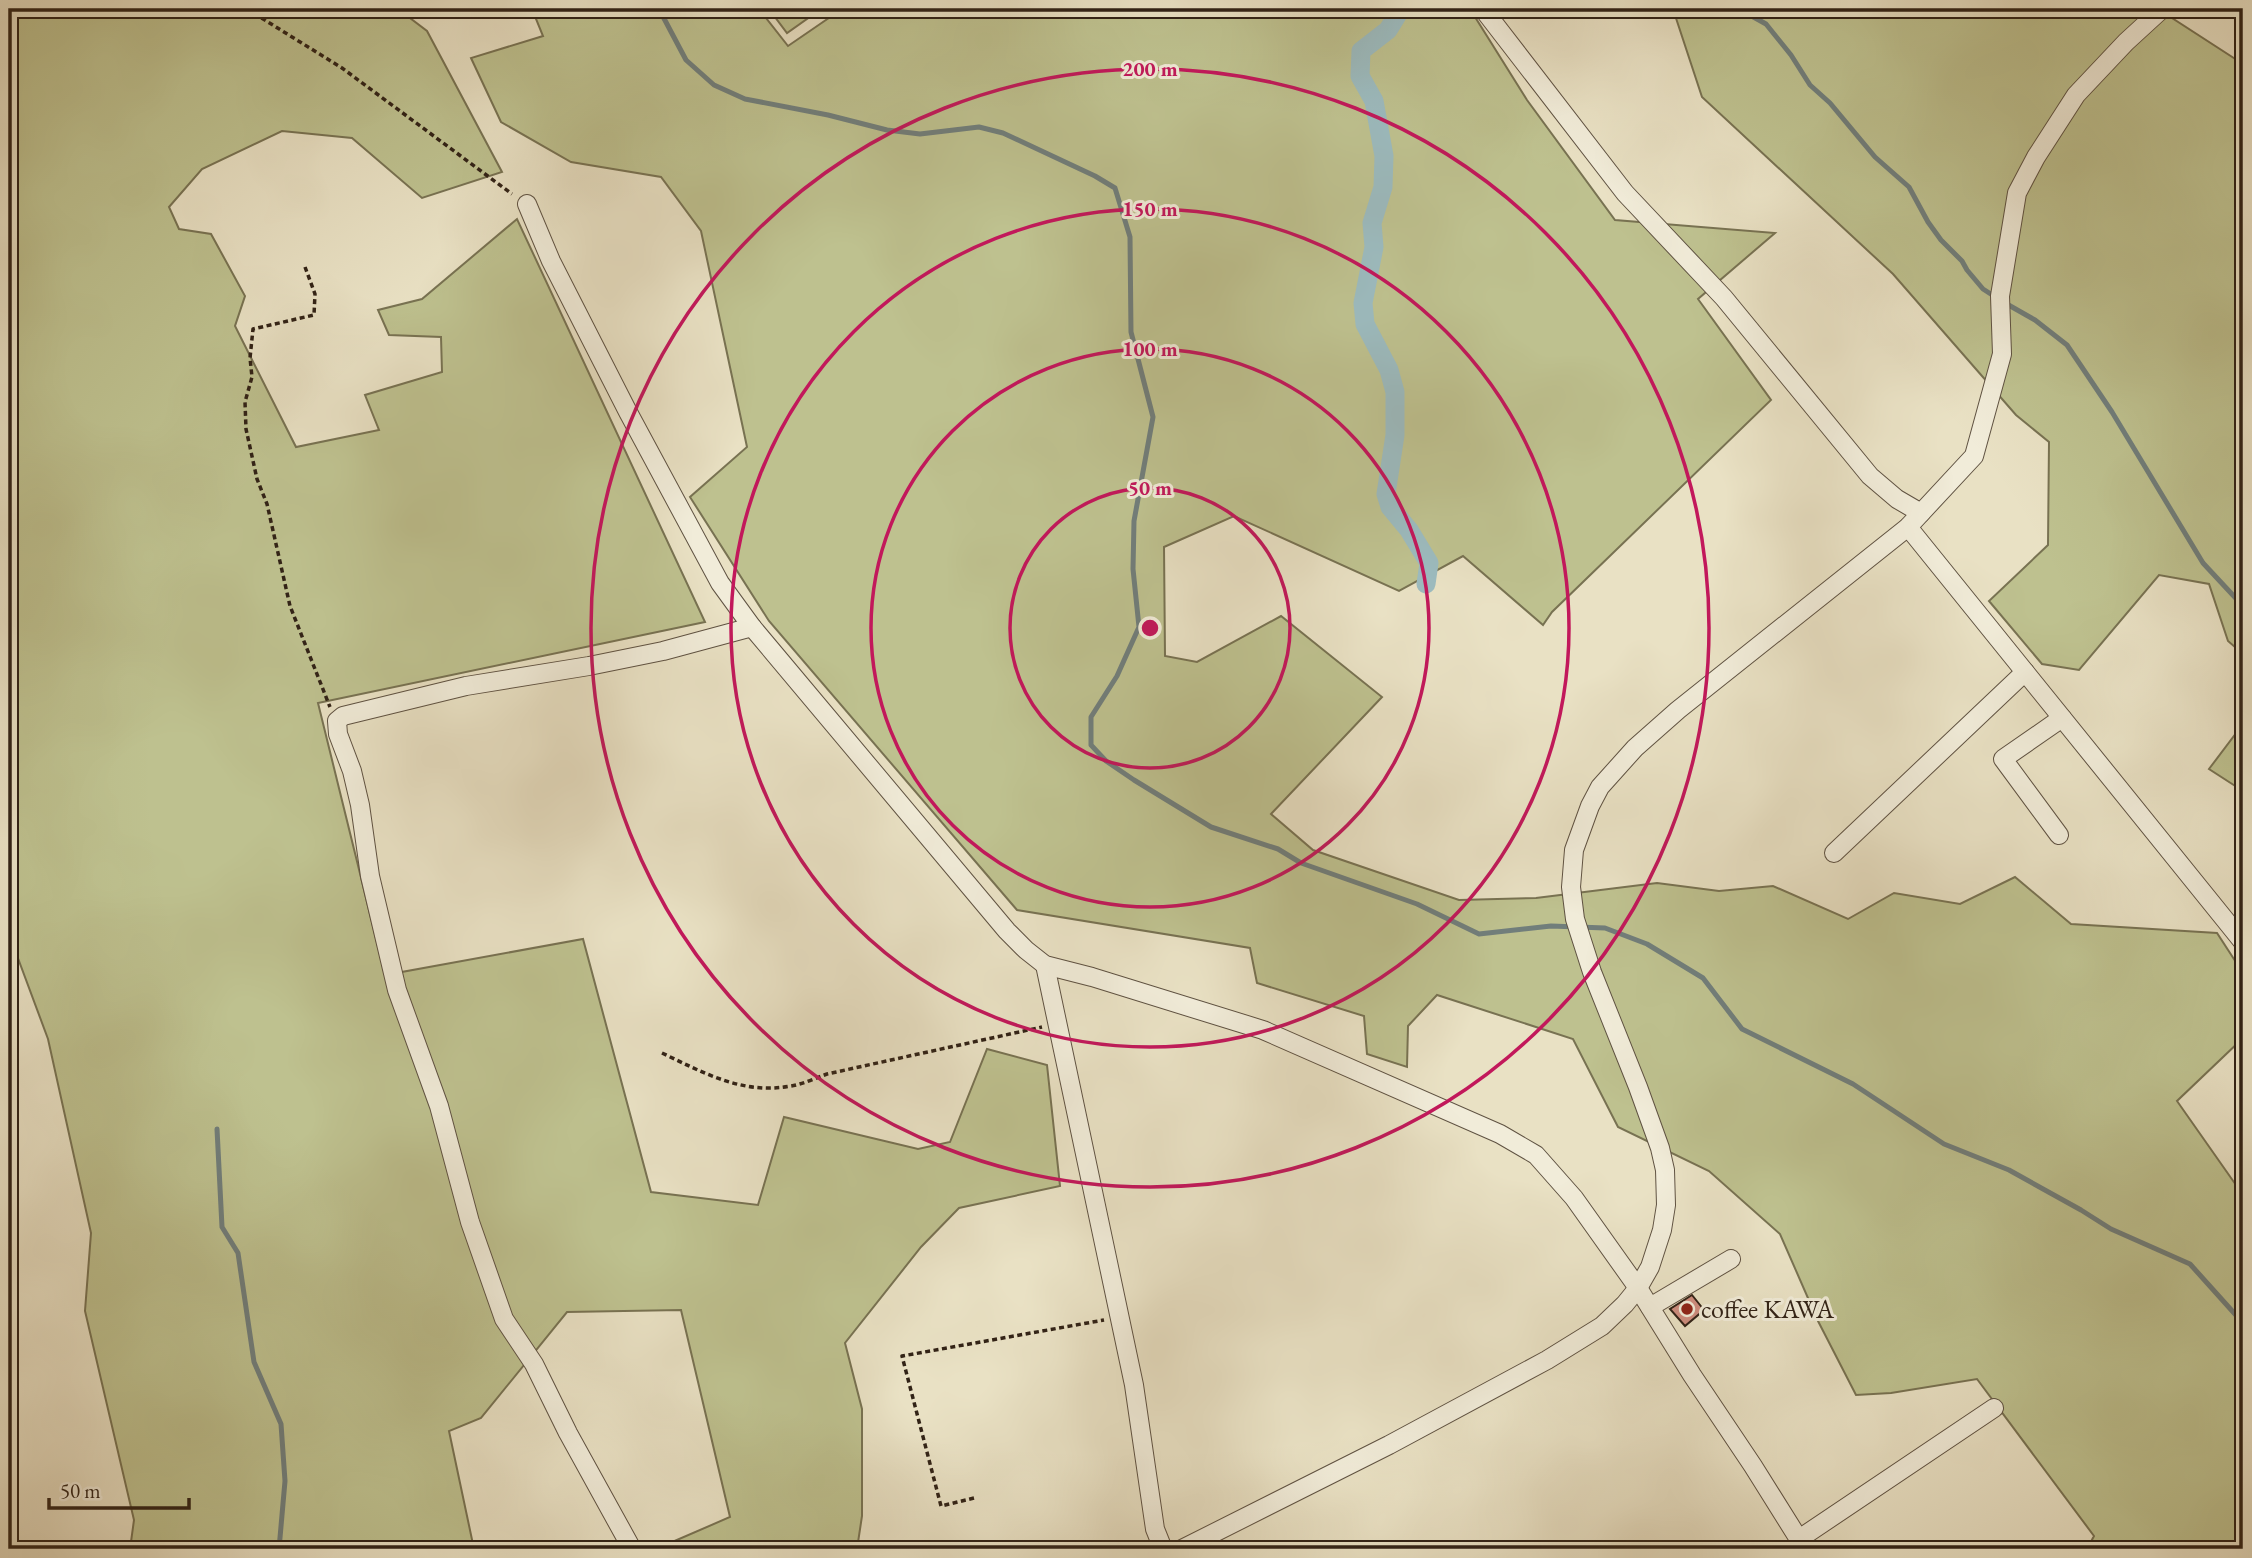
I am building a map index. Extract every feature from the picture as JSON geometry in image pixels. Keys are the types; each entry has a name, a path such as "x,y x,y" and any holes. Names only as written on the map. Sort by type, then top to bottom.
{"street":[{"path":"1483,9 1625,193 1724,298 1870,476 1897,499 1921,513"},
{"path":"1182,1549 1377,1451 1547,1360 1602,1326 1638,1287 1650,1267 1662,1230 1666,1205 1665,1170 1638,1087 1582,947 1575,919 1571,887 1574,850 1582,825 1600,787 1615,769 1678,710 1908,527 1974,456 2002,354 2000,296 2017,193 2036,157 2076,95 2126,42 2162,9"},
{"path":"527,204 551,261 640,436 720,583 752,627 1007,931 1045,965 1263,1030 1500,1135 1536,1155 1574,1198 1638,1287 1802,1544 1994,1408"},
{"path":"1908,527 2243,942"},
{"path":"632,1549 568,1433 534,1364 504,1319 470,1222 439,1106 397,990 370,876 360,804 352,771 338,734 337,721 343,716 466,686 663,651 752,627"},
{"path":"1834,853 2025,672"},
{"path":"2059,835 2003,759 2062,718"},
{"path":"1045,965 1134,1385 1155,1529 1163,1549"},
{"path":"1650,1307 1731,1259"}],"path":[{"path":"247,9 342,68 527,204"},
{"path":"305,267 315,294 314,315 253,329 251,377 245,402 246,429 257,479 267,504 290,606 337,721"},
{"path":"662,1053 719,1080 749,1088 773,1088 794,1086 827,1074 1030,1028 1058,1025"},
{"path":"974,1498 941,1506 902,1356 1120,1317"}],"green space":[{"path":"9,9 398,9 427,31 502,172 422,198 352,138 282,131 202,169 169,207 179,229 211,234 245,296 235,326 296,447 379,430 365,395 442,372 441,337 389,335 378,310 422,299 517,219 705,622 318,703 385,975 583,939 651,1192 758,1205 784,1117 918,1149 950,1142 987,1049 1047,1065 1060,1186 959,1208 921,1247 845,1343 862,1409 862,1516 857,1549 656,1549 730,1517 681,1310 567,1312 481,1418 449,1431 474,1549 130,1549 134,1520 85,1311 91,1233 48,1039 9,934"},
{"path":"532,9 759,9 788,46 842,9 1470,9 1527,100 1615,220 1775,233 1698,299 1771,400 1552,612 1543,625 1463,556 1399,591 1234,516 1164,547 1165,656 1197,662 1281,616 1382,697 1271,814 1313,850 1459,900 1536,898 1657,883 1719,891 1773,886 1848,919 1894,893 1960,904 2015,877 2071,924 2217,933 2243,973 2243,1038 2177,1101 2243,1195 2243,1549 2087,1549 2094,1536 1977,1379 1891,1393 1856,1395 1818,1321 1780,1234 1709,1171 1618,1127 1573,1039 1437,995 1408,1026 1407,1067 1367,1054 1364,1016 1257,983 1250,948 1017,910 769,621 690,497 747,447 701,231 661,177 571,162 501,122 471,58 543,36"},
{"path":"769,9 821,9 787,33"},
{"path":"1673,9 2158,9 2243,64 2243,654 2228,641 2209,584 2159,575 2079,670 2042,664 1989,601 2048,545 2049,442 2016,415 1893,274 1702,97"},
{"path":"2243,724 2243,791 2209,769"}],"building":[{"name":"coffee KAWA","path":"1692,1295 1704,1310 1685,1326 1670,1309"}],"waterway":[{"path":"659,9 686,60 714,85 745,99 887,130 920,134 979,127 1003,133 1115,188 1130,237 1131,332 1153,417 1134,521 1133,569 1139,627 1117,676 1091,717 1091,745 1106,761 1211,827 1278,849 1301,863 1417,904 1479,934 1551,926 1605,928 1647,944 1703,978 1742,1029 1853,1084 1944,1144 2009,1170 2111,1229 2190,1264 2243,1323"},
{"path":"1401,9 1388,30 1361,51 1360,76 1374,101 1384,156 1383,187 1372,223 1374,247 1363,303 1365,324 1389,370 1395,392 1395,435 1386,494 1390,507 1409,530 1429,563 1426,584"},
{"path":"1739,9 1766,24 1791,55 1810,85 1830,103 1875,157 1909,187 1941,240 1962,261 1983,289 1997,298"},
{"path":"2005,303 2035,320 2067,345 2112,412 2203,563 2243,606"},
{"path":"217,1129 222,1227 238,1253 254,1362 281,1424 285,1481 279,1549"}],"place":[{"name":"coffee KAWA","path":"1687,1309"}]}
